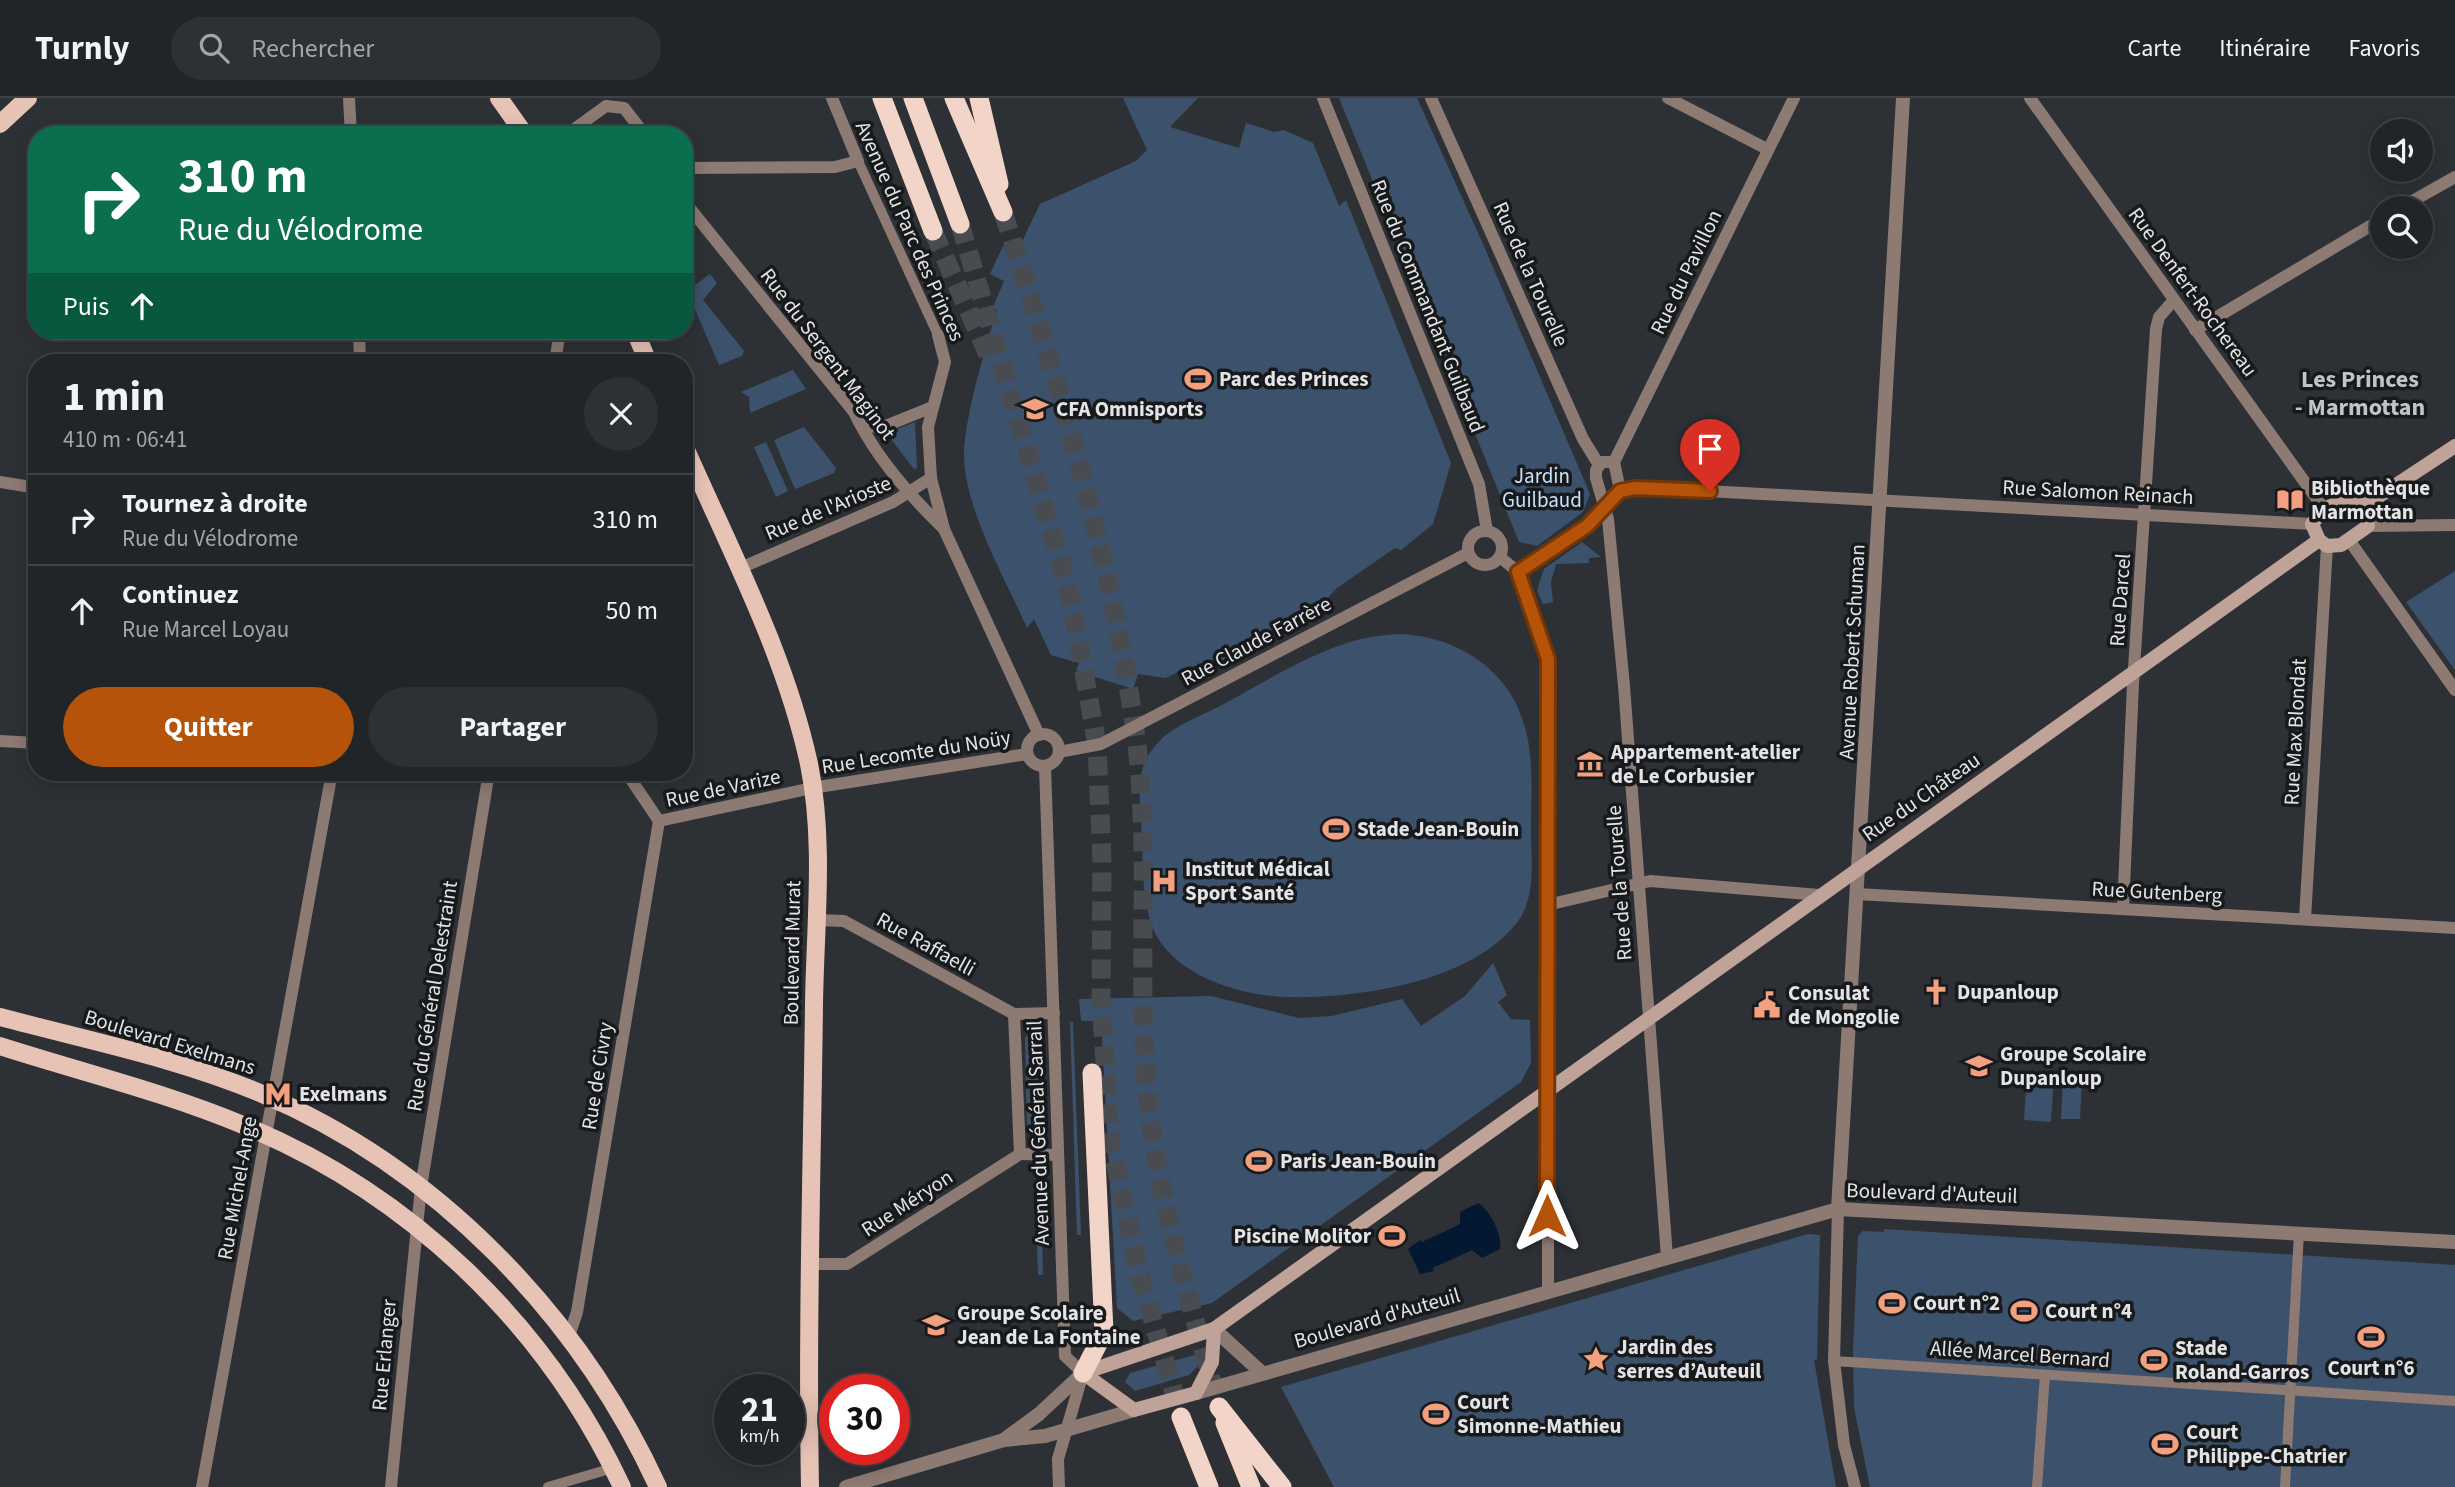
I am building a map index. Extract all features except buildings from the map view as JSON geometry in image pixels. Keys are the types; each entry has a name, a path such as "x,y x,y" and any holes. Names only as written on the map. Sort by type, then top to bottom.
{"highway":[{"path":"882,98 933,230"},
{"path":"913,98 960,224"},
{"path":"954,98 1003,212 995,157 979,98"},
{"path":"1083,1373 1104,1332 1092,1073"},
{"path":"1251,1487 1219,1408 1282,1487"},
{"path":"1181,1417 1209,1487"}],"main road":[{"path":"0,124 28,98"},
{"path":"499,98 519,126"},
{"path":"2364,506 2455,446"},
{"name":"Boulevard Murat","path":"693,466 786,681 800,729 812,788 817,920 809,1264 810,1487"},
{"path":"2346,499 2364,506 2368,526 2334,547 2323,543 2312,524 2324,509 2346,499"},
{"name":"Rue du Château","path":"1214,1329 2134,671 2323,543"},
{"name":"Boulevard Exelmans","path":"0,1017 152,1057 273,1099 354,1144 421,1187 495,1253 569,1336 610,1395 658,1487"},
{"path":"0,1046 197,1107 266,1135 338,1172 416,1228 480,1284 516,1322 584,1414 622,1487"},
{"path":"1083,1373 1214,1329 1213,1362 1196,1392"},
{"path":"1083,1373 1134,1410"},
{"name":"Boulevard d'Auteuil","path":"1134,1410 1196,1392"}],"street":[{"path":"349,98 351,126"},
{"name":"Avenue du Parc des Princes","path":"832,98 938,335 945,362 930,408 928,427 931,478 944,529 1039,735"},
{"name":"Rue du Commandant Guilbaud","path":"1323,98 1479,484 1487,531 1500,541 1500,557"},
{"name":"Rue de la Tourelle","path":"1431,98 1583,439 1599,465 1596,478 1606,507 1624,686 1667,1257"},
{"path":"1668,98 1767,149"},
{"name":"Rue du Pavillon","path":"1614,462 1794,98"},
{"name":"Avenue Robert Schuman","path":"1838,1209 1882,499 1903,98"},
{"name":"Rue Denfert-Rochereau","path":"2031,98 2324,509"},
{"path":"577,126 606,102 624,108 638,126"},
{"path":"693,168 835,167 858,161"},
{"path":"2421,196 2455,177"},
{"name":"Rue du Sergent Maginot","path":"693,211 854,412 863,432 911,493 944,529"},
{"path":"2195,330 2370,226"},
{"name":"Rue Darcel","path":"2123,909 2134,671 2156,329 2159,317 2174,300"},
{"path":"854,412 878,429 930,408"},
{"path":"1518,572 1587,526 1620,491 1614,462 1599,465"},
{"name":"Rue de l'Arioste","path":"738,569 911,493 931,478"},
{"path":"0,482 28,487"},
{"name":"Rue Salomon Reinach","path":"1620,491 1635,488 1882,499 2312,524"},
{"path":"2368,526 2455,525"},
{"path":"1487,531 1472,537 1468,554 1480,565 1491,564 1500,557 1518,572 1548,659 1548,1290"},
{"path":"2349,540 2455,690"},
{"name":"Rue Max Blondat","path":"2305,919 2323,543"},
{"name":"Rue Claude Farrère","path":"1059,752 1101,744 1468,554"},
{"path":"1039,735 1054,738 1059,752 1053,763 1045,766 1036,765 1027,754 1030,740 1039,735"},
{"path":"0,741 28,743"},
{"name":"Rue Lecomte du Noüy","path":"812,788 1027,754"},
{"name":"Avenue du Général Sarrail","path":"1045,766 1065,1356 1083,1373"},
{"name":"Rue Michel-Ange","path":"202,1487 330,781"},
{"name":"Rue du Général Delestraint","path":"416,1228 488,781"},
{"name":"Rue de Varize","path":"632,781 659,821 812,788"},
{"name":"Rue de Civry","path":"569,1336 577,1312 659,821"},
{"path":"1547,905 1638,882 1819,895"},
{"name":"Rue Gutenberg","path":"1857,894 2455,928"},
{"name":"Rue Raffaelli","path":"817,920 844,921 1014,1014"},
{"path":"1014,1014 1054,1013"},
{"name":"Avenue du Général Sarrail","path":"1014,1014 1020,1154"},
{"path":"1020,1154 1057,1155"},
{"name":"Rue Méryon","path":"809,1264 847,1264 1020,1154"},
{"path":"1838,1209 1834,1361 1844,1445 1854,1487"},
{"name":"Boulevard d'Auteuil","path":"1196,1392 1838,1209 2455,1242"},
{"name":"Rue Erlanger","path":"391,1487 416,1228"},
{"path":"2285,1487 2299,1234"},
{"path":"1214,1329 1262,1373"},
{"name":"Allée Marcel Bernard","path":"1834,1361 2455,1401"},
{"path":"1059,1487 1058,1459 1083,1373"},
{"path":"846,1487 1004,1440 1039,1414 1083,1373"},
{"path":"2037,1487 2045,1375"},
{"name":"Boulevard d'Auteuil","path":"1004,1440 1065,1431 1134,1410"},
{"path":"548,1487 613,1468"}],"green space":[{"name":"Parc des Princes","path":"1123,98 1198,98 1170,127 1239,148 1246,123 1274,132 1284,130 1313,143 1339,206 1346,200 1451,463 1433,524 1401,550 1395,548 1337,588 1314,613 1198,674 1198,667 1190,666 1166,678 1138,674 1133,689 1076,671 1079,663 1051,655 1034,619 1027,628 979,522 966,478 964,457 971,405 997,310 992,309 1004,281 990,274 1003,246 1017,252 1040,204 1136,161 1147,150"},
{"name":"Jardin Guilbaud","path":"1339,98 1417,98 1483,244 1590,494 1583,512 1537,546 1519,542"},
{"path":"710,274 717,283 703,300 744,351 742,356 719,365 693,305 693,287"},
{"path":"793,370 806,389 750,413 749,397 741,392"},
{"path":"915,422 917,468 914,469 890,438 895,430"},
{"path":"804,427 836,468 834,473 795,489 774,440"},
{"path":"766,442 788,491 776,497 754,447"},
{"path":"1582,542 1601,557 1589,558 1589,563 1556,564 1551,582 1553,602 1543,604 1537,590 1544,569"},
{"path":"2455,571 2455,670 2406,602"},
{"name":"Stade Jean-Bouin","path":"1399,634 1442,642 1479,661 1495,674 1509,691 1519,710 1529,743 1532,780 1531,880 1527,904 1522,915 1494,945 1469,961 1409,984 1376,990 1344,995 1285,997 1230,988 1195,973 1166,950 1156,935 1148,912 1143,874 1140,796 1141,776 1147,757 1173,730 1301,662 1356,640"},
{"name":"Paris Jean-Bouin","path":"1493,963 1507,995 1498,1002 1511,1019 1530,1020 1531,1063 1521,1082 1212,1303 1133,1321 1117,1308 1101,1021 1081,1021 1079,999 1211,996 1299,1018 1332,1016 1402,999 1421,1026 1465,996"},
{"path":"1070,1022 1073,1022 1081,1235 1077,1235"},
{"path":"1025,1037 1036,1037 1039,1125 1032,1129 1027,1126"},
{"path":"2027,1074 2054,1076 2051,1122 2024,1120"},
{"path":"2063,1081 2082,1082 2080,1119 2061,1119"},
{"path":"1035,1185 1041,1185 1043,1275 1038,1275"},
{"name":"Stade Roland-Garros","path":"1884,1229 2455,1265 2455,1487 1870,1487 1854,1407 1853,1351 1858,1236 1863,1231 1884,1232"},
{"name":"Jardin des serres d’Auteuil","path":"1808,1234 1820,1235 1817,1359 1814,1360 1836,1487 1334,1487 1281,1387"},
{"path":"1198,1356 1199,1365 1189,1375 1135,1391 1125,1382 1130,1373"}],"shaded area":[{"path":"1478,1203 1495,1224 1500,1237 1500,1249 1482,1258 1472,1250 1433,1268 1434,1271 1420,1274 1408,1249 1420,1240 1422,1242 1460,1224 1460,1212"}],"tunnel":[{"path":"1003,212 1062,401 1096,529 1123,658 1140,774 1144,1031 1152,1133 1173,1236 1219,1407"},
{"path":"960,224 1070,594 1097,745 1102,861 1101,1000 1110,1139 1139,1272 1181,1417"},
{"path":"933,231 991,361"}],"place":[{"name":"Parc des Princes","path":"1198,379"},
{"name":"CFA Omnisports","path":"1035,409"},
{"name":"Bibliothèque Marmottan","path":"2290,500"},
{"name":"Appartement-atelier de Le Corbusier","path":"1590,764"},
{"name":"Stade Jean-Bouin","path":"1336,829"},
{"name":"Institut Médical Sport Santé","path":"1164,881"},
{"name":"Dupanloup","path":"1936,992"},
{"name":"Consulat de Mongolie","path":"1767,1005"},
{"name":"Groupe Scolaire Dupanloup","path":"1979,1066"},
{"name":"Exelmans","path":"278,1094"},
{"name":"Paris Jean-Bouin","path":"1259,1161"},
{"name":"Piscine Molitor","path":"1392,1236"},
{"name":"Court n°2","path":"1892,1303"},
{"name":"Court n°4","path":"2024,1311"},
{"name":"Groupe Scolaire Jean de La Fontaine","path":"936,1325"},
{"name":"Court n°6","path":"2371,1337"},
{"name":"Jardin des serres d’Auteuil","path":"1596,1359"},
{"name":"Stade Roland-Garros","path":"2154,1360"},
{"name":"Court Simonne-Mathieu","path":"1436,1414"},
{"name":"Court Philippe-Chatrier","path":"2165,1444"}],"district":[{"name":"Les Princes - Marmottan","path":"2360,393"}],"route":[{"path":"1547,1216 1550,1061 1547,905 1548,659 1518,572 1587,526 1620,491 1629,488 1710,491"}]}
